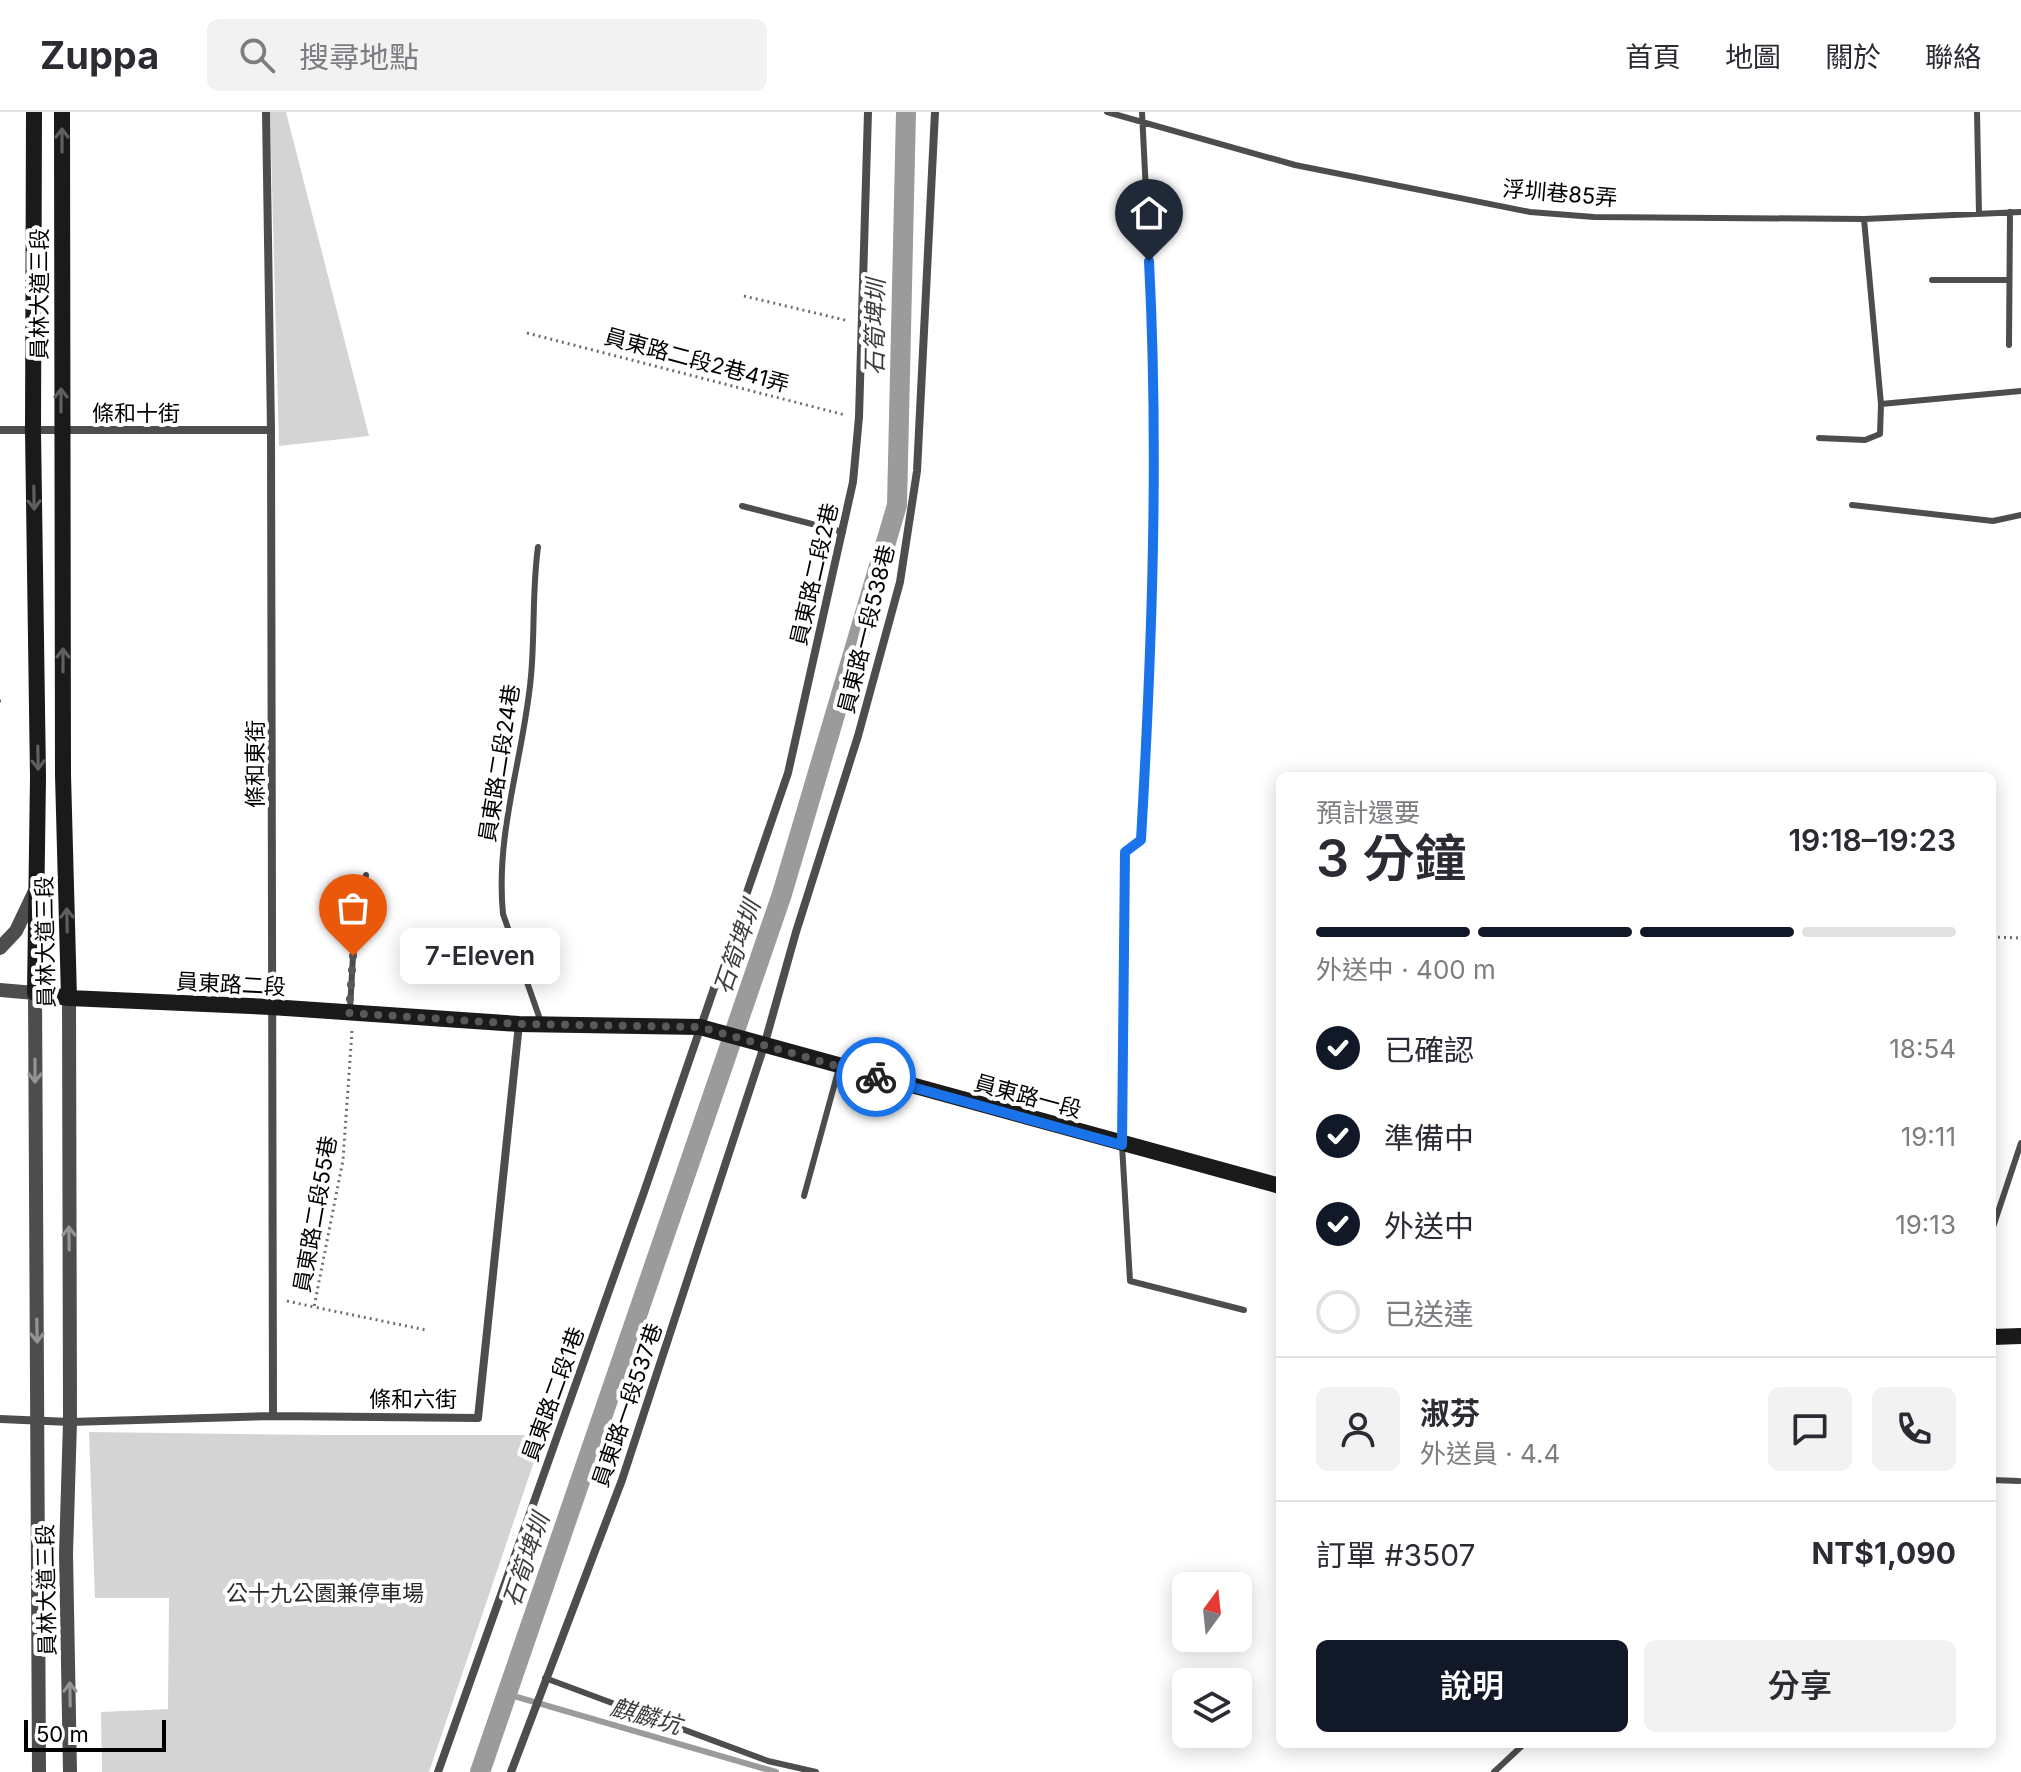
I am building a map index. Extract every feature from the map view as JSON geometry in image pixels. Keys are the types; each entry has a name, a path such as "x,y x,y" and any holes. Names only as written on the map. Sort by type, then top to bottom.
{"main road":[{"name":"員林大道三段","path":"34,112 33,431 38,658 35,993"},
{"name":"員林大道三段","path":"62,112 63,775 69,998"},
{"name":"員東路二段","path":"35,993 69,998 271,1007 519,1024 700,1027 764,1046"},
{"name":"員東路一段","path":"764,1046 1276,1185"},
{"path":"1996,1337 2021,1336"}],"street":[{"name":"條和東街","path":"266,112 274,933 271,1007 273,1416"},
{"name":"員東路二段2巷","path":"700,1027 739,922 788,773 853,482 863,325 868,112"},
{"name":"員東路一段538巷","path":"764,1046 796,932 858,736 900,582 917,471 935,112"},
{"name":"條和十街","path":"0,430 271,430"},
{"path":"0,948 16,931 35,891"},
{"name":"員東路二段","path":"0,990 35,993"},
{"name":"員林大道三段","path":"35,993 39,1772"},
{"name":"員林大道三段","path":"69,998 70,1422 66,1554 70,1772"},
{"name":"條和六街","path":"0,1419 70,1422 273,1416 478,1418 519,1024"},
{"name":"員東路二段1巷","path":"438,1772 700,1027"},
{"name":"員東路一段537巷","path":"511,1772 622,1480 764,1046"}],"lane":[{"name":"浮圳巷85弄","path":"1107,112 1295,165 1530,212 1594,217 1864,219 2021,212"},
{"path":"1142,112 1154,353 1154,567 1141,840 1125,852 1122,1145 1130,1281 1244,1310"},
{"path":"1977,112 1979,214"},
{"path":"2009,345 2010,212"},
{"path":"1819,438 1865,440 1880,434 1881,404 1864,219"},
{"path":"1932,280 2008,280"},
{"path":"1881,404 2021,391"},
{"path":"1852,505 1993,521 2021,515"},
{"path":"742,506 843,532"},
{"name":"員東路二段24巷","path":"538,547 531,678 504,830 502,898 503,914 542,1025"},
{"path":"349,1013 353,956 366,875"},
{"path":"804,1196 839,1067"},
{"path":"1996,1218 2021,1143"},
{"path":"1996,1480 2019,1481"},
{"path":"545,1678 768,1761 816,1772"},
{"path":"1494,1772 1520,1748"}],"path":[{"path":"744,296 863,325"},
{"name":"員東路二段2巷41弄","path":"527,333 859,417"},
{"path":"1996,937 2021,938"},
{"name":"員東路二段55巷","path":"349,1013 352,1029 343,1160 314,1307 426,1330"},
{"path":"272,1298 314,1307"}],"green space":[{"path":"270,112 286,112 369,436 279,446"},
{"name":"公十九公園兼停車場","path":"89,1432 543,1435 429,1772 102,1772 101,1712 168,1709 169,1598 95,1598"}],"waterway":[{"name":"石筍埤圳","path":"480,1772 782,894 897,505 906,112"},
{"name":"麒麟坑","path":"507,1694 776,1772"}],"way so far":[{"path":"353,956 349,1013 519,1024 700,1027 876,1077"}],"place":[{"name":"7-Eleven","path":"353,956"}],"route":[{"path":"876,1077 1122,1145 1125,852 1141,840 1154,567 1154,353 1149,261"}]}
